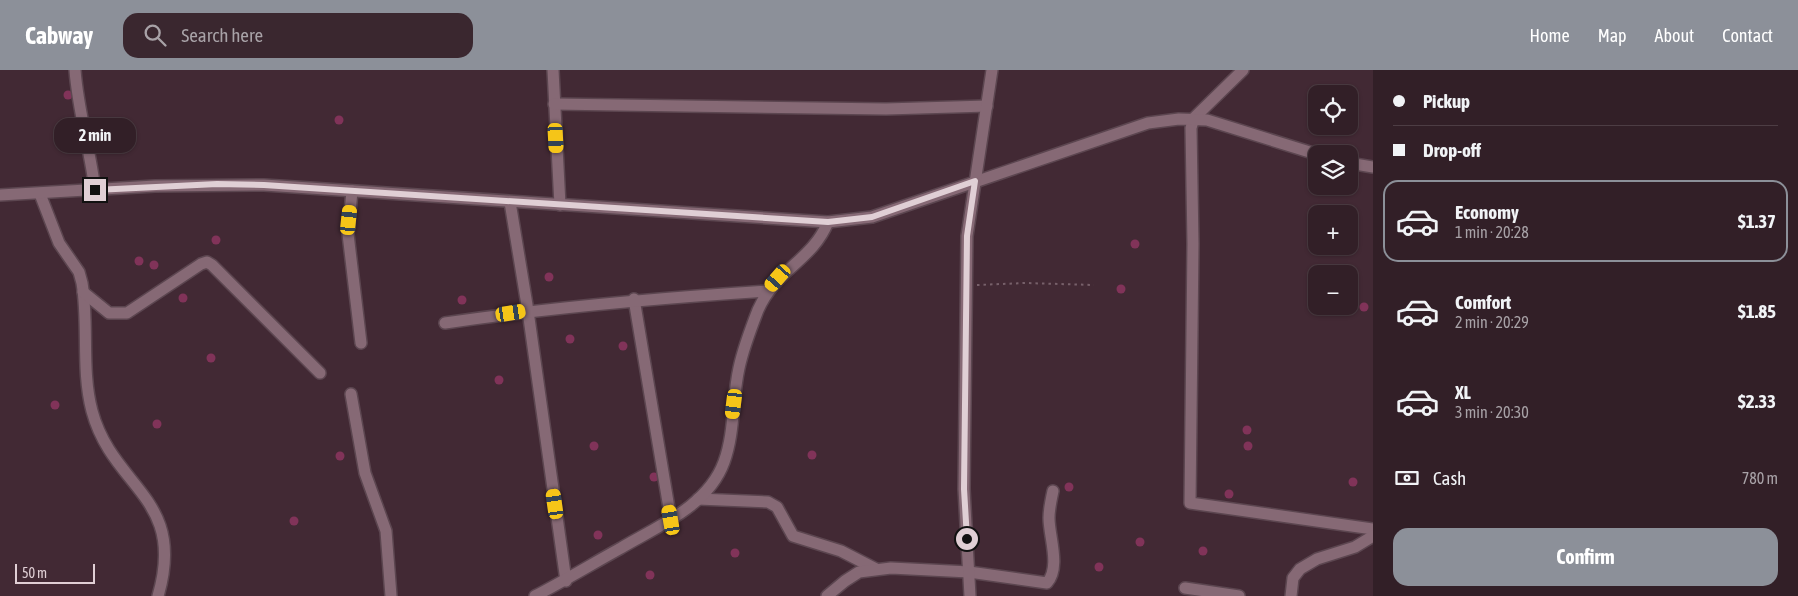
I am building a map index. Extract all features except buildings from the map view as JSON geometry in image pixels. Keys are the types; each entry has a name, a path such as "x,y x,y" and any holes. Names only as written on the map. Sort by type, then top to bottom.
{"street":[{"path":"75,70 79,108 92,160 95,190"},
{"path":"553,70 560,205"},
{"path":"970,596 964,489 967,236 992,70"},
{"path":"1243,70 1194,118 1190,141 1192,244 1190,503 1373,529"},
{"path":"554,104 886,109 987,106"},
{"path":"0,196 217,184 828,222 872,217 1148,123 1194,118 1225,125 1308,151"},
{"path":"1358,164 1373,167"},
{"path":"352,191 348,234 360,343"},
{"path":"40,194 59,244 78,272 83,292 88,384 96,422 113,454 147,498 164,538 165,572 158,596"},
{"path":"510,202 528,311 566,580"},
{"path":"535,596 671,520 698,499 723,464 730,439 739,368 757,312 768,291 788,268 814,247 828,222"},
{"path":"83,292 109,313 127,313 163,287 200,264 207,262 212,264 320,372"},
{"path":"445,323 634,299 768,291"},
{"path":"634,299 671,520"},
{"path":"351,394 364,473 386,532 391,596"},
{"path":"827,596 859,572 876,569 969,572 1047,583 1051,579 1054,566 1049,518 1052,491"},
{"path":"698,499 768,502 777,507 793,536 840,551 876,569"},
{"path":"1291,596 1293,578 1300,569 1318,559 1355,546 1373,536"},
{"path":"1185,588 1239,596"}],"path":[{"path":"967,286 1025,284 1094,285"}],"route":[{"path":"95,190 217,184 264,185 795,222 828,222 872,217 975,181 967,236 966,265 967,365 964,489 967,539"}]}
